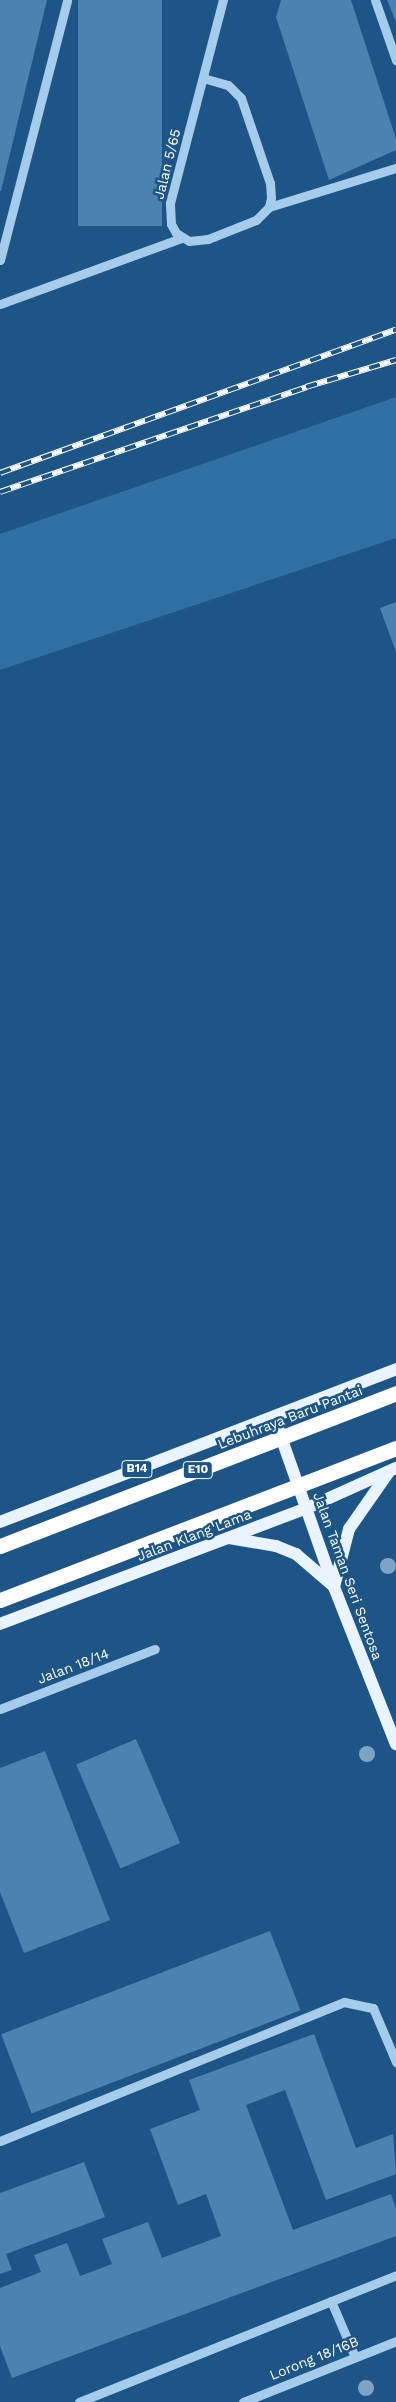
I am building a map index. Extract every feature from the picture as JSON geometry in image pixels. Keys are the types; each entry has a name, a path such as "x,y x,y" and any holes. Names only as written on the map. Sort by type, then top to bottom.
{"highway":[{"name":"Lebuhraya Baru Pantai","path":"0,1546 396,1393"},
{"path":"0,1600 396,1448"}],"main road":[{"name":"B14","path":"0,1522 396,1369"},
{"name":"Jalan Taman Seri Sentosa","path":"274,1417 334,1587 396,1744"},
{"name":"Jalan Klang Lama","path":"0,1624 307,1508 393,1470"},
{"path":"226,1538 276,1546 296,1554 334,1587 350,1529 393,1470"}],"street":[{"path":"0,260 67,0"},
{"name":"Jalan 5/65","path":"181,238 171,224 170,203 223,0"},
{"path":"375,0 396,60"},
{"path":"203,78 228,86 242,98 270,182 269,207"},
{"path":"0,304 181,238 190,241 208,239 256,220 269,207 396,168"},
{"name":"Jalan 18/14","path":"0,1710 155,1649"},
{"path":"0,2141 344,2002 373,2008 396,2062"},
{"path":"79,2402 396,2275"},
{"path":"331,2301 355,2357"},
{"name":"Lorong 18/16B","path":"243,2402 396,2341"}],"shaded area":[{"path":"396,397 396,538 0,670 0,534"}],"building":[{"path":"0,0 47,0 1,191 0,191"},
{"path":"78,0 162,0 162,226 78,226"},
{"path":"281,0 351,0 396,139 396,150 329,180 276,17"},
{"path":"387,0 396,0 396,22"},
{"path":"396,602 396,652 380,608"},
{"path":"136,1739 180,1843 120,1868 76,1764"},
{"path":"45,1751 110,1920 24,1953 0,1892 0,1768"},
{"path":"270,1931 300,2010 32,2114 1,2034"},
{"path":"314,2034 356,2148 393,2134 396,2174 326,2200 285,2090 246,2105 293,2230 391,2194 396,2209 396,2236 12,2378 0,2346 0,2288 41,2272 34,2255 67,2243 80,2276 112,2264 102,2239 148,2222 162,2258 221,2236 206,2194 178,2205 150,2129 200,2110 189,2080"},
{"path":"84,2162 105,2217 6,2254 12,2270 0,2274 0,2193"}],"railway":[{"path":"0,473 396,330"},
{"path":"0,492 306,387 396,360"}]}
